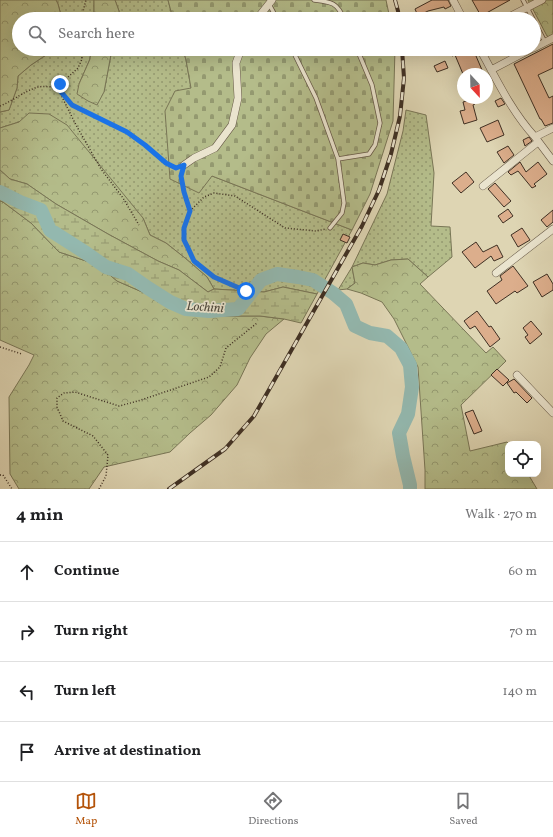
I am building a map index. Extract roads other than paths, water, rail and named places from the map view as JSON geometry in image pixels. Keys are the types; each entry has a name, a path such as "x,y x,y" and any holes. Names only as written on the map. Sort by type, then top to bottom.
{"street":[{"path":"519,12 542,0"},
{"path":"455,1 460,12"},
{"path":"262,12 270,2"},
{"path":"541,44 553,38"},
{"path":"184,165 194,158 215,148 232,125 238,98 236,63 238,56"},
{"path":"483,56 489,68"},
{"path":"493,68 517,56"},
{"path":"493,75 529,131 553,160"},
{"path":"483,186 553,128"},
{"path":"496,273 553,229"},
{"path":"517,376 553,413"}],"lane":[{"path":"314,0 326,1 335,4 340,12"},
{"path":"523,0 529,12"},
{"path":"270,2 274,12"},
{"path":"541,34 545,42"},
{"path":"295,56 316,98 338,159 344,203 342,213 330,228"},
{"path":"338,159 369,154 375,145 380,123 372,84 360,56"}],"waterway":[{"name":"Lochini","path":"0,192 41,210 50,230 106,267 128,274 170,302 186,309 209,311 238,309 261,280 277,274 313,280 333,293 346,304 355,326 370,333 387,336 401,348 410,365 412,387 408,414 399,433 410,489"}],"railway":[{"path":"395,0 398,12"},
{"path":"169,489 225,449 254,416 362,226 379,190 391,154 400,116 404,78 402,56"}]}
